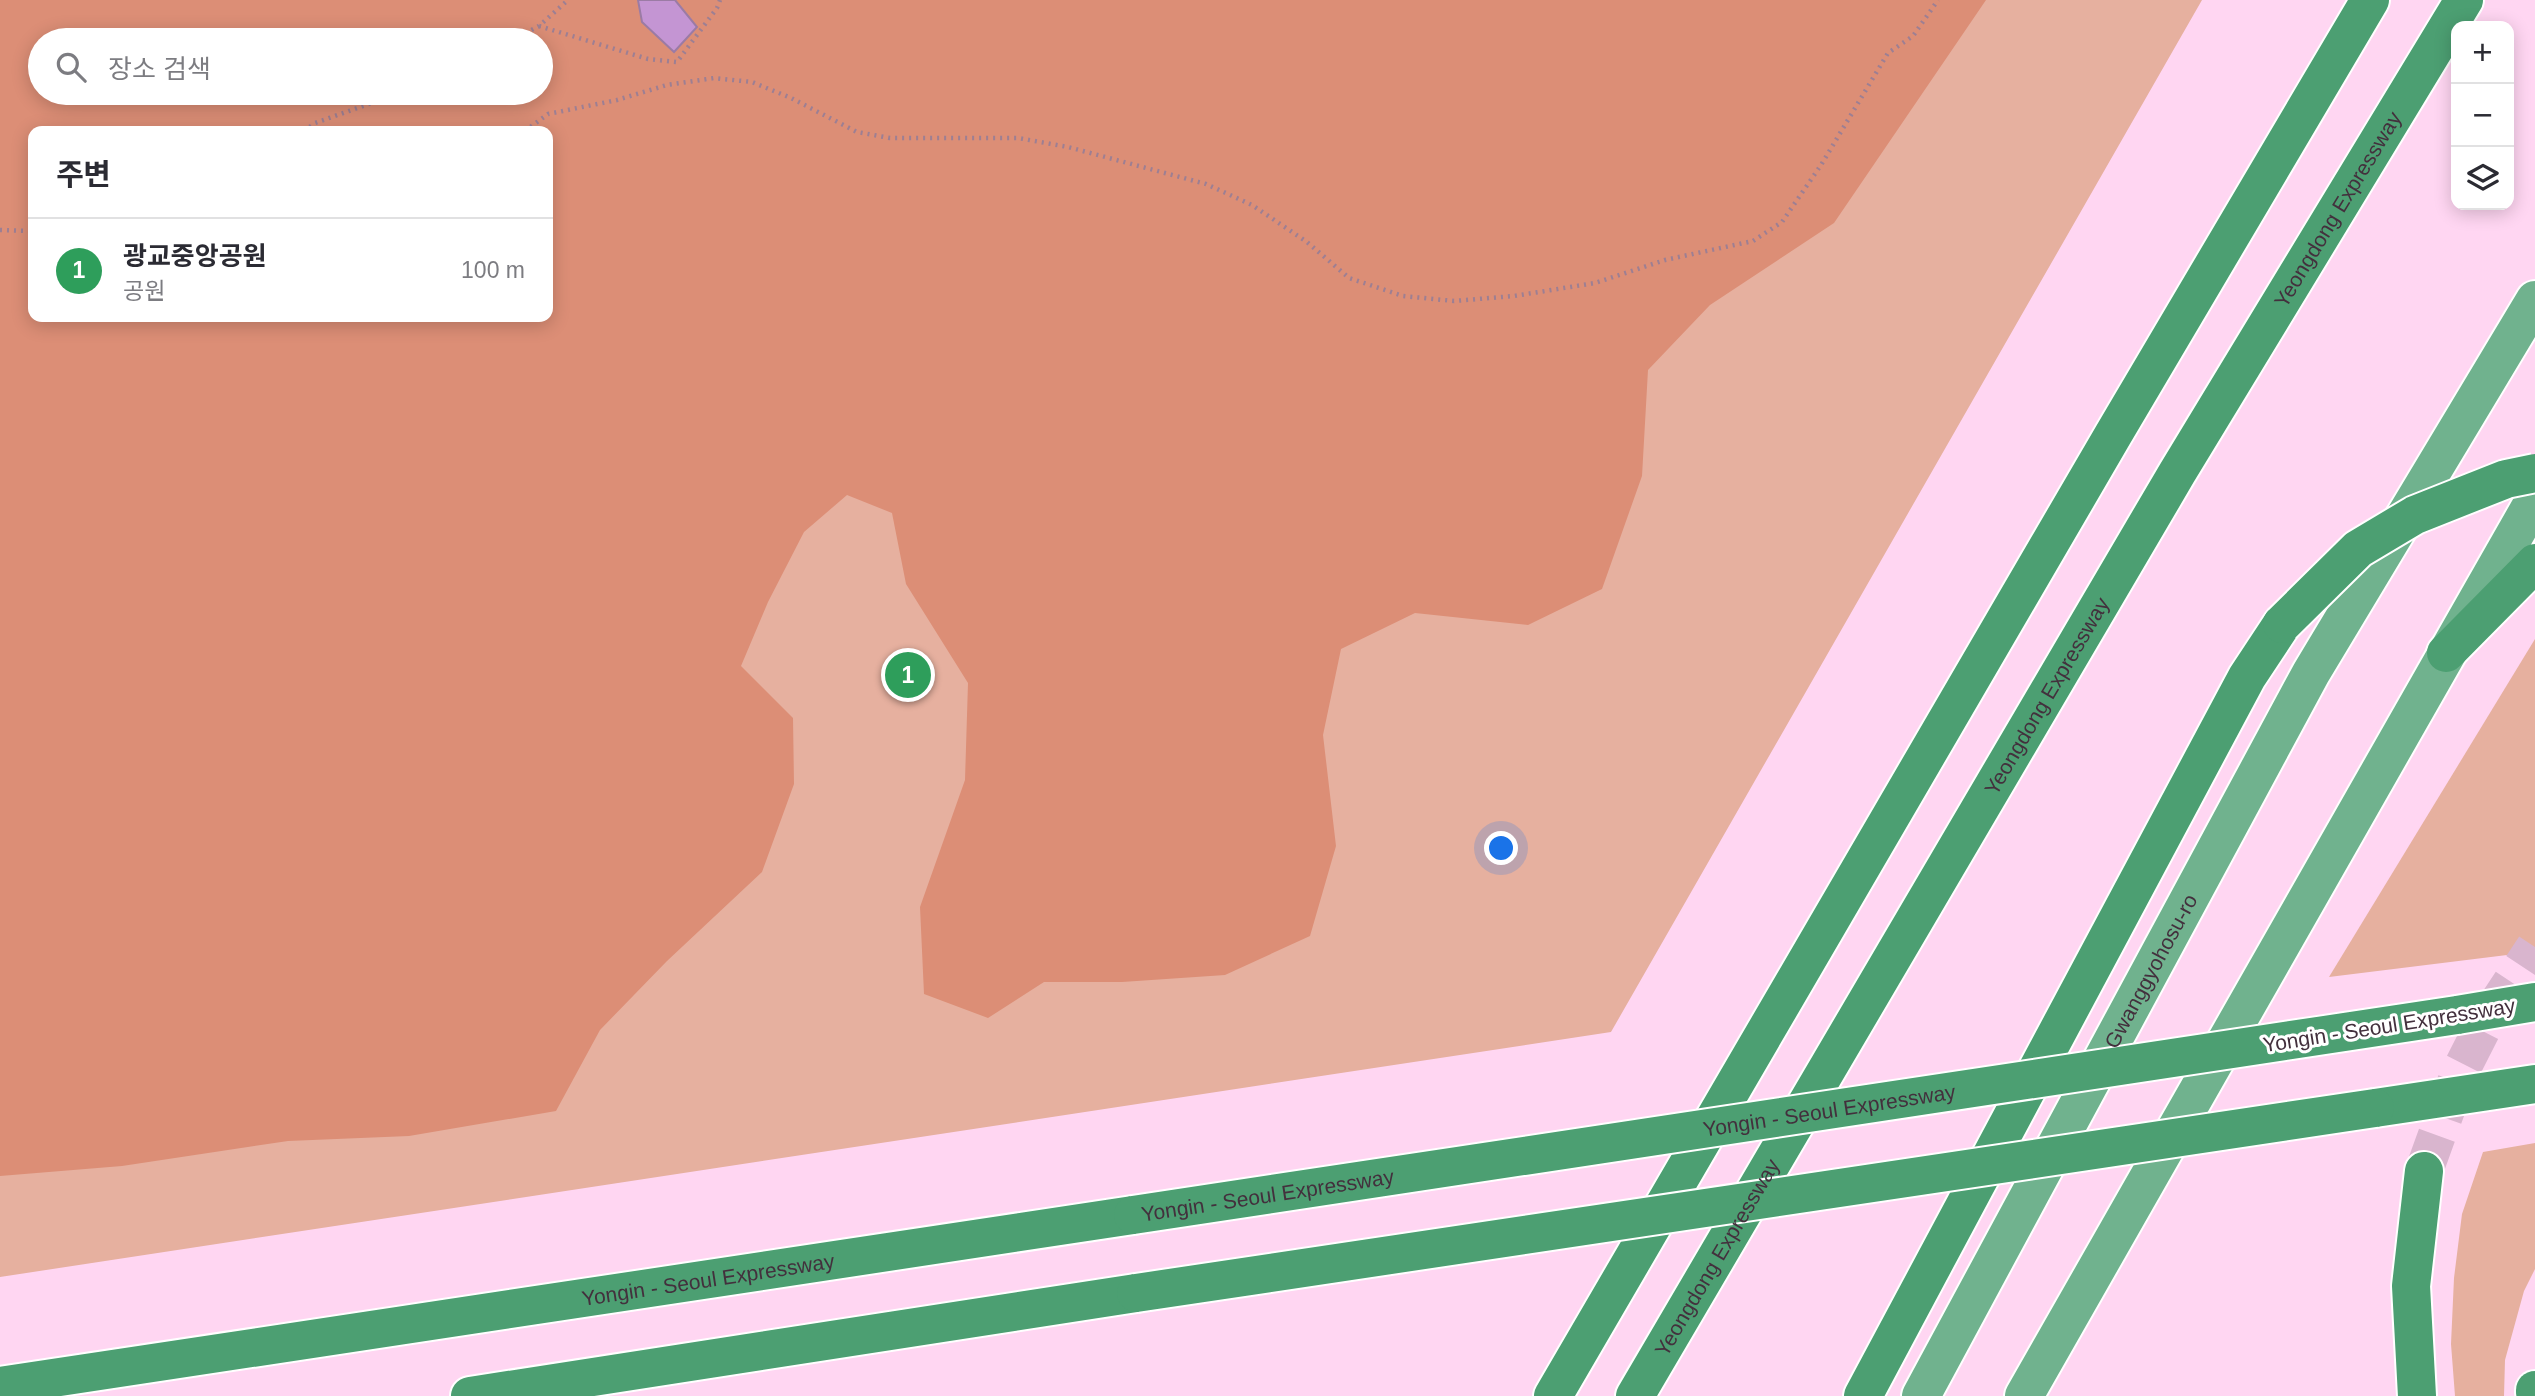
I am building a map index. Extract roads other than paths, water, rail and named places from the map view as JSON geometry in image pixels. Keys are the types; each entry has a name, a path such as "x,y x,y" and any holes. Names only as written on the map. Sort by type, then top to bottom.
{"highway":[{"path":"1553,1396 2370,0"},
{"name":"Yeongdong Expressway","path":"1635,1396 2177,473 2464,0"},
{"name":"Gwanggyohosu-ro","path":"1920,1396 2311,673 2535,300"},
{"path":"1863,1396 2247,677 2283,624 2358,549 2369,542 2415,515 2506,479 2535,473"},
{"path":"2024,1396 2535,499"},
{"path":"2446,653 2535,563"},
{"name":"Yongin - Seoul Expressway","path":"0,1386 2535,1002"},
{"path":"470,1396 1136,1293 2535,1084"},
{"path":"2417,1396 2410,1286 2424,1171"}],"tunnel":[{"path":"2424,1171 2459,1074 2486,1021 2535,947"}],"place":[{"name":"광교중앙공원","path":"908,675"}]}
